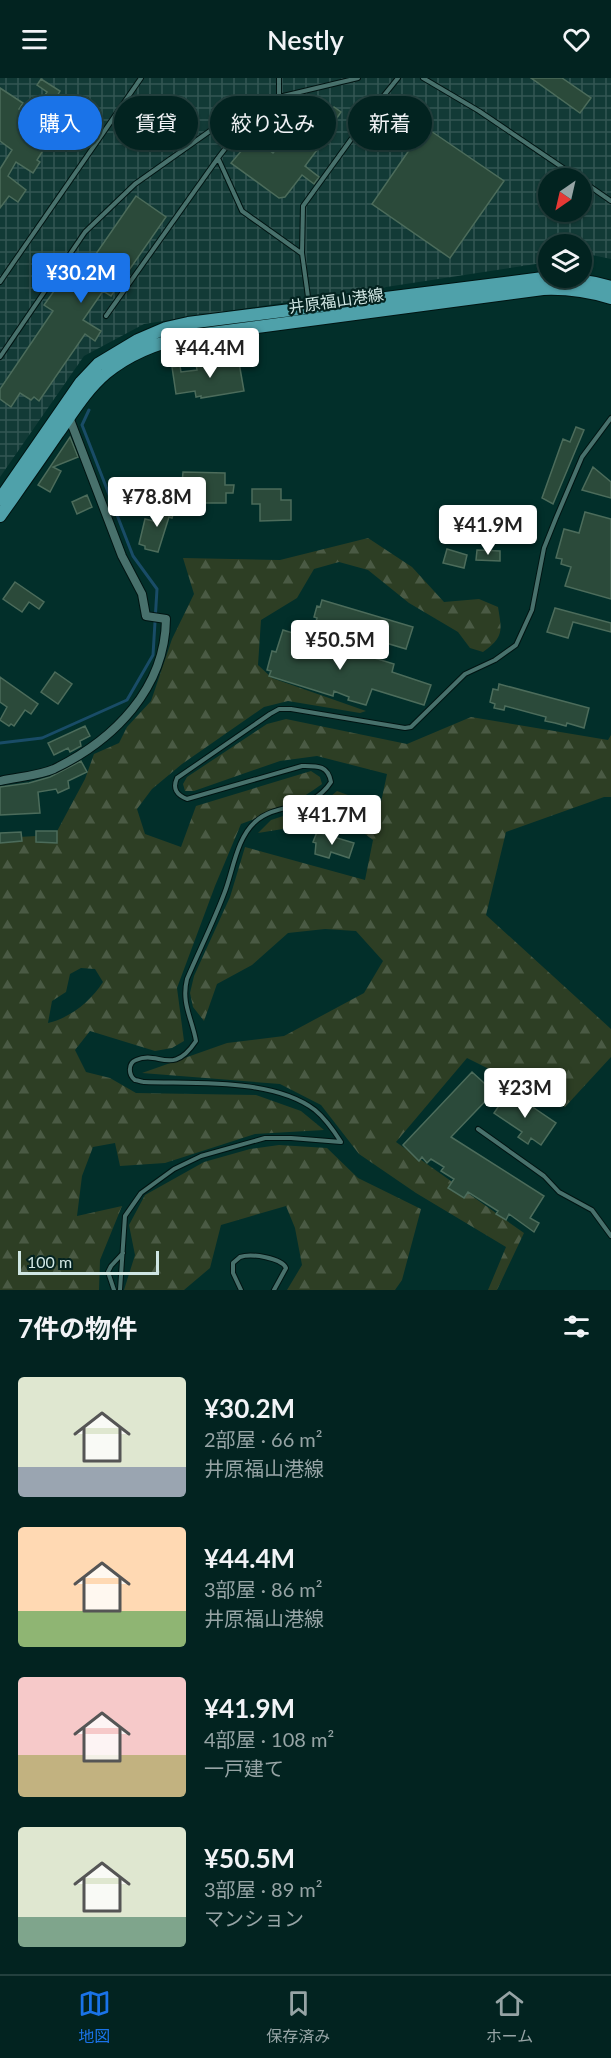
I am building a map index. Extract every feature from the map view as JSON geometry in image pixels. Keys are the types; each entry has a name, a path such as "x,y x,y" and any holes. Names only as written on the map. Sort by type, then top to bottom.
{"main road":[{"name":"井原福山港線","path":"0,516 87,392 107,372 152,346 189,336 309,314 543,278 568,278 611,287"},
{"name":"井原福山港線","path":"0,499 81,382 98,364 118,350 166,328 543,289 566,288 611,298"}],"street":[{"path":"0,781 53,770 116,729 137,704 158,667 166,635 165,618 146,616 142,594 122,556 69,417"}],"lane":[{"path":"0,282 141,78"},
{"path":"279,78 279,96"},
{"path":"283,96 358,78"},
{"path":"309,314 302,253 303,207 398,78"},
{"path":"423,78 479,111 562,168"},
{"path":"0,357 85,232 135,184 210,131"},
{"path":"105,316 224,150"},
{"path":"218,158 242,211 302,253"},
{"path":"592,188 611,201"},
{"path":"120,1290 125,1216 132,1204 148,1188 174,1169 201,1156 265,1138 341,1142 332,1127 315,1110 293,1097 271,1090 144,1082 135,1080 131,1076 129,1069 132,1062 137,1059 147,1058 164,1062 177,1059 189,1051 196,1041 185,1004 184,991 187,979 225,892 249,829 256,821 268,814 309,802 325,791 331,782 330,774 326,769 319,766 302,766 187,799 175,791 174,784 177,778 279,709 405,728 411,727 465,674 495,660 516,645 532,610 544,548 556,518 582,457 611,417"},
{"path":"478,1129 543,1176 559,1192 592,1210 611,1236"},
{"path":"114,1290 108,1272 123,1253"},
{"path":"241,1290 233,1273 233,1263 240,1257 278,1259 284,1263 286,1268 284,1275 274,1290"}],"shaded area":[{"path":"0,78 611,78 611,259 592,255 592,234 538,234 538,264 144,324 84,356 0,477"}],"green space":[{"path":"368,538 412,567 444,602 479,599 498,607 500,633 495,642 483,652 470,648 458,632 409,603 368,570 339,562 314,569 297,598 261,620 258,665 272,678 366,711 360,713 288,701 264,707 182,764 152,789 137,809 145,834 181,847 196,806 311,771 320,777 322,784 283,807 241,824 177,988 184,1041 172,1048 155,1051 90,1031 75,1050 86,1072 110,1078 136,1093 256,1095 301,1111 324,1130 255,1134 165,1163 120,1166 115,1143 93,1147 82,1176 77,1216 122,1206 100,1260 99,1290 0,1290 0,838 55,835 85,779 94,754 119,743 127,727 151,701 172,639 194,594 183,558 280,560","holes":["81,968 95,969 103,982 92,996 72,1013 48,1023 52,1001 66,992 70,974"]},
{"path":"471,717 608,740 611,735 611,797 604,797 506,832 486,915 611,1029 611,1057 565,1107 467,1058 396,1142 524,1233 497,1290 488,1290 506,1247 416,1193 359,1154 321,1105 280,1084 142,1073 227,1043 284,1036 364,993 383,961 356,931 325,929 288,933 252,965 217,984 204,1021 193,1007 190,993 194,976 230,897 245,847 365,880 373,840 345,819 258,833 271,820 323,803 337,791 380,807 387,774 317,756 280,761 194,791 185,791 183,784 187,777 267,724 286,719 407,744"},
{"path":"279,1145 327,1148 358,1178 421,1209 402,1280 395,1290 287,1290 302,1265 295,1228 286,1206 221,1225 210,1268 184,1290 124,1290 135,1255 129,1225 145,1195 204,1162 250,1149"}],"building":[{"path":"531,78 562,78 591,98 580,113"},
{"path":"41,79 60,91 57,96 47,96 45,95 47,92 37,85"},
{"path":"0,88 18,100 18,150 43,150 37,160 40,162 33,173 16,162 8,176 26,190 18,202 9,196 0,208 0,169 12,150 0,141"},
{"path":"336,108 341,112 336,119"},
{"path":"432,132 504,181 450,258 372,204 409,150 432,150"},
{"path":"242,150 269,150 273,153 276,150 317,150 305,166 319,177 314,184 302,175 285,197 279,198 231,163"},
{"path":"136,196 166,217 111,296 103,291 83,320 101,331 95,341 85,334 39,401 34,397 31,400 20,393 11,407 0,399 0,389 53,311 44,305 69,270 80,277"},
{"path":"238,357 244,391 201,398 201,396 196,397 195,391 176,394 172,367 180,366 181,372 197,370 196,364"},
{"path":"576,427 584,430 553,504 542,498 563,439 570,442"},
{"path":"70,437 78,457 53,467 61,471 50,492 38,485"},
{"path":"593,467 611,482 611,498 582,490"},
{"path":"183,472 225,473 225,485 234,485 233,493 226,493 226,503 188,503 188,484 182,484"},
{"path":"252,489 281,489 281,500 291,500 291,520 260,521 260,504 252,504"},
{"path":"87,495 92,507 77,514 72,502"},
{"path":"163,501 176,504 172,518 169,517 158,552 145,549 145,546 139,544 145,519 158,522"},
{"path":"585,512 611,519 611,599 565,586 571,567 561,564 562,559 556,558 564,529 579,533"},
{"path":"447,549 467,555 464,568 443,563"},
{"path":"477,550 500,551 500,561 476,560"},
{"path":"15,582 44,602 39,609 29,602 22,612 3,599"},
{"path":"322,600 413,627 406,649 316,622 317,618 314,617 317,606 320,607"},
{"path":"555,608 611,623 611,632 573,622 568,638 547,632"},
{"path":"283,630 394,664 392,672 431,685 424,705 372,689 366,705 348,700 349,697 334,691 333,696 269,676 271,671 267,670 272,651 276,652"},
{"path":"55,672 72,684 58,704 41,692"},
{"path":"0,677 38,704 31,714 25,710 14,726 11,724 9,726 0,720 7,707 0,702"},
{"path":"499,684 589,708 584,728 567,723 566,726 545,721 546,717 505,706 504,710 494,708 495,704 490,702 493,689 498,690"},
{"path":"85,726 90,736 80,741 81,746 70,752 68,748 54,755 48,743"},
{"path":"81,761 87,772 68,781 69,788 58,793 56,789 38,792 40,813 0,815 0,787 50,777"},
{"path":"36,831 57,831 57,843 36,842"},
{"path":"21,832 22,841 0,843 0,833"},
{"path":"317,832 354,843 349,858 331,852 329,858 315,854 316,843 313,842"},
{"path":"472,1072 494,1092 451,1137 544,1196 530,1218 539,1223 534,1232 509,1214 506,1220 496,1214 498,1211 468,1192 464,1198 448,1188 454,1179 441,1171 444,1167 431,1159 427,1163 422,1157 419,1161 403,1145"},
{"path":"509,1091 556,1123 541,1145 531,1138 528,1144 518,1137 522,1132 494,1113"}],"waterway":[{"path":"0,743 42,738 127,700 153,655 157,589 133,556 82,425 89,410"}]}
